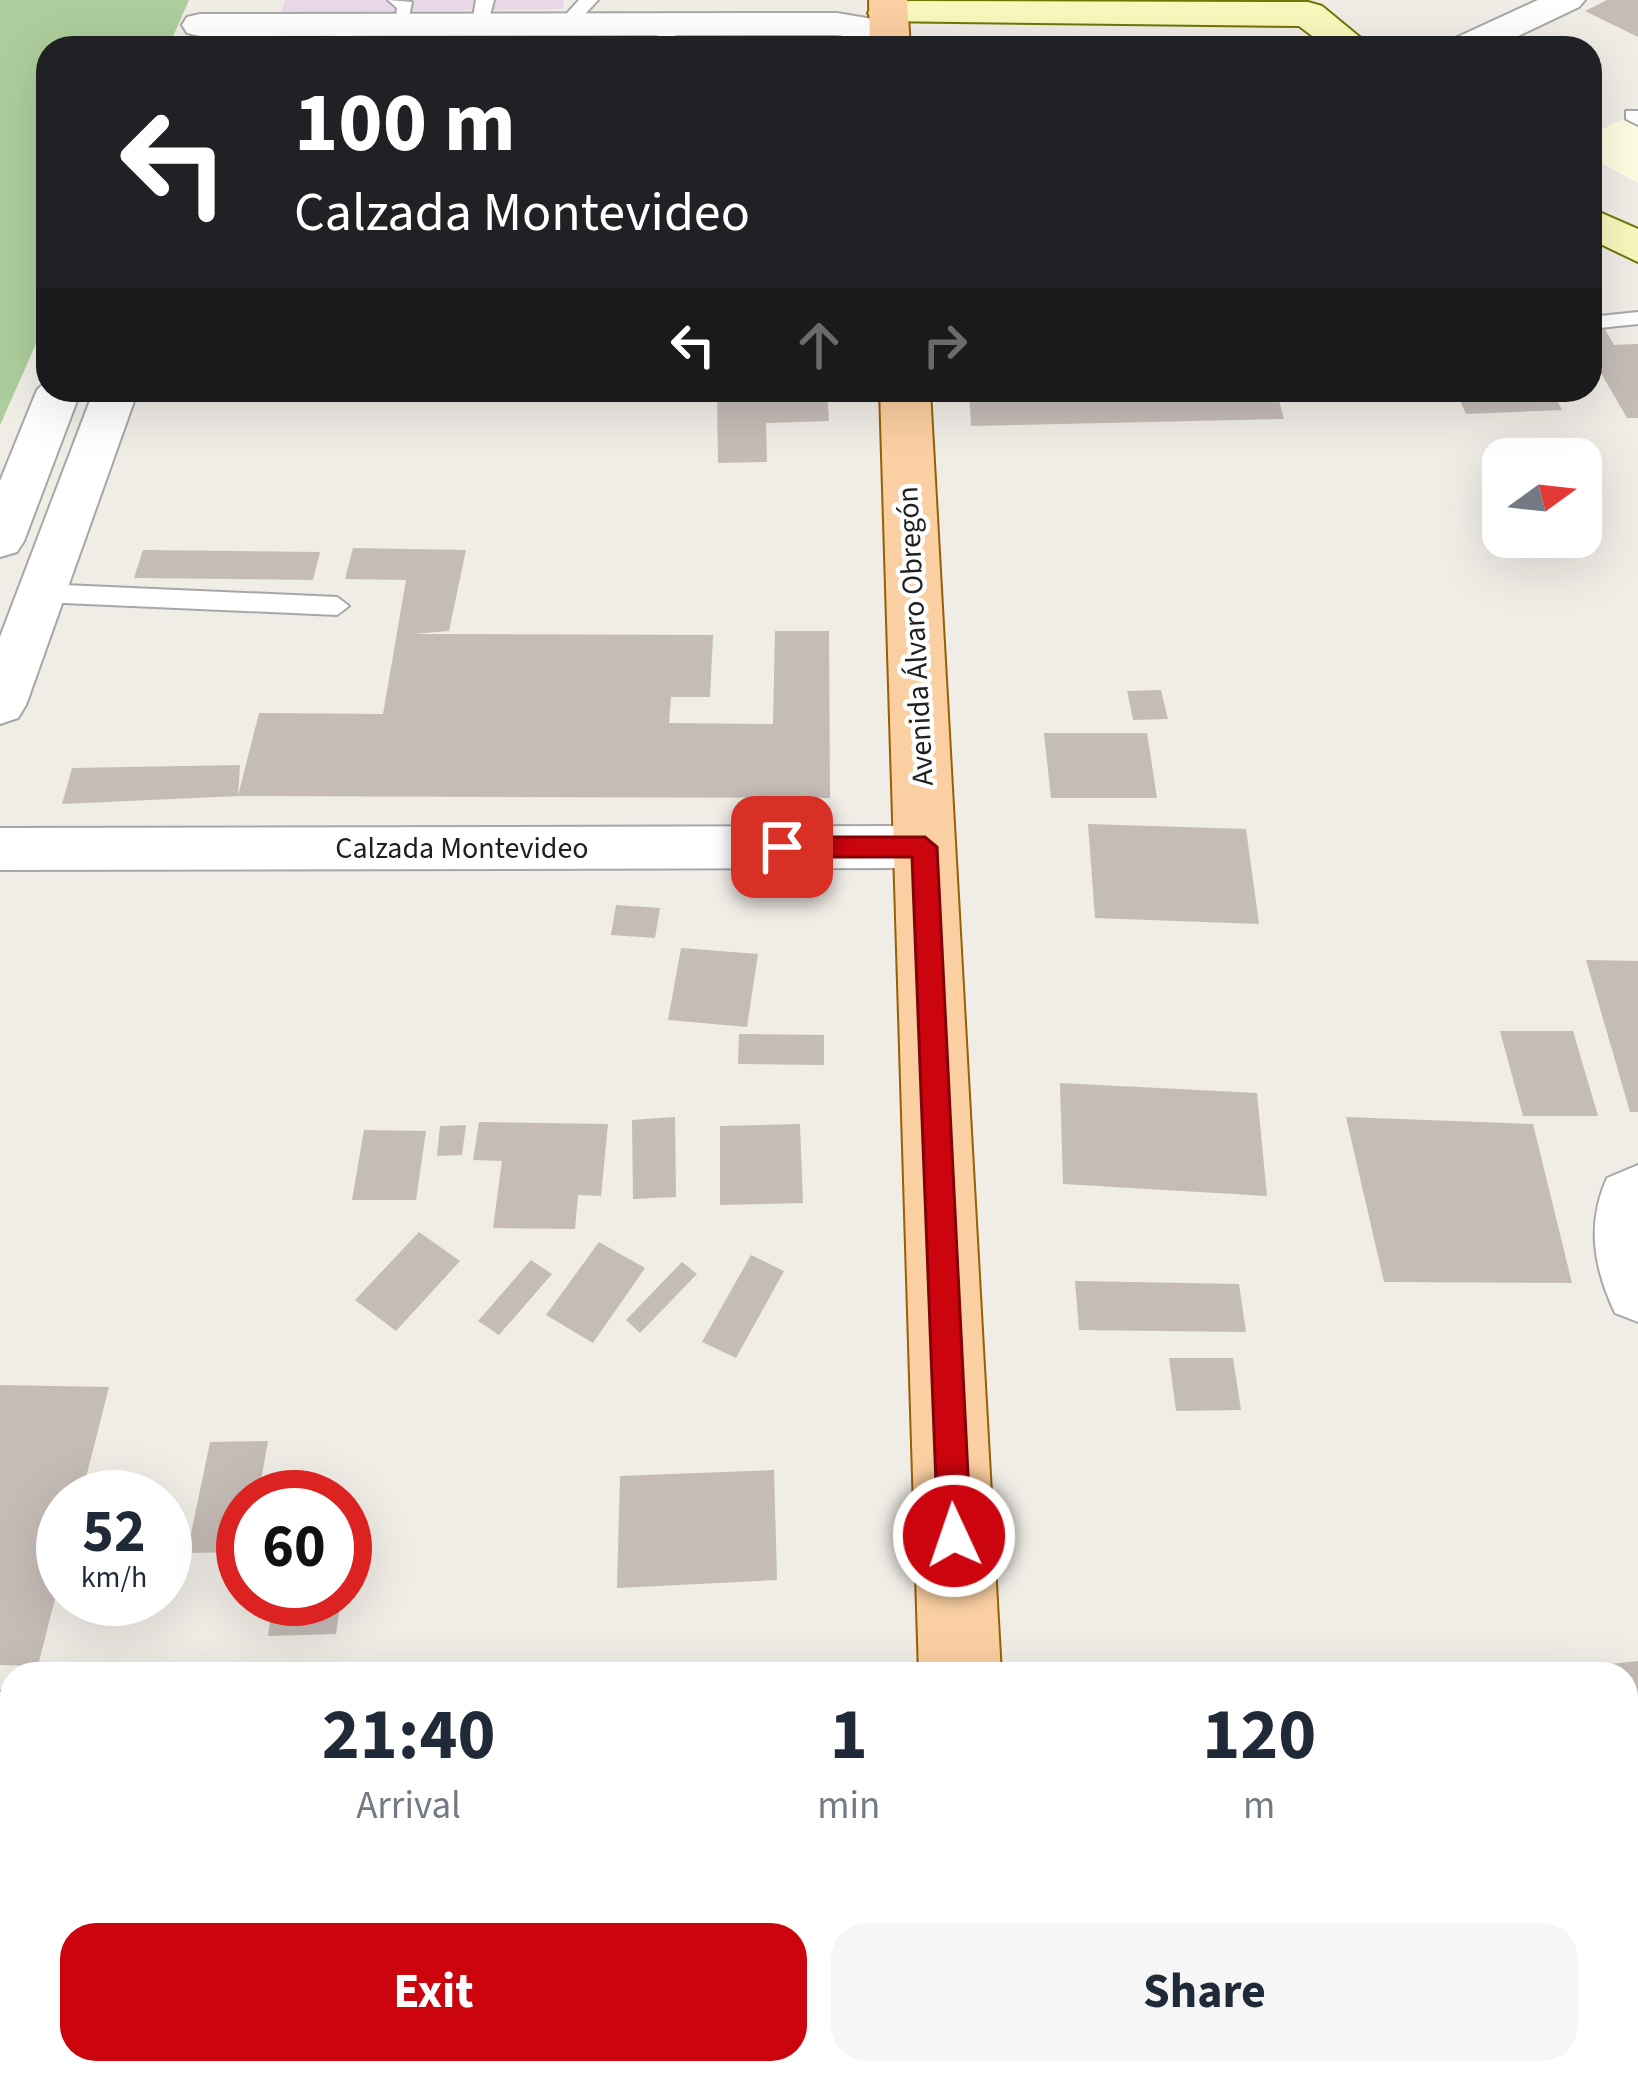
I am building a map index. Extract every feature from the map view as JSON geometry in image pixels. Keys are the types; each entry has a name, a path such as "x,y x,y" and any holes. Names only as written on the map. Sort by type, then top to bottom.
{"main road":[{"path":"889,23 1325,24"},
{"path":"1602,190 1638,210"},
{"path":"1602,228 1638,248"},
{"name":"Avenida Álvaro Obregón","path":"905,402 959,1662"}],"street":[{"path":"1490,36 1568,0"},
{"path":"200,24 250,24 344,36 399,12 578,11 666,36 889,23"},
{"path":"0,541 53,402"},
{"path":"0,705 112,402"},
{"name":"Calzada Montevideo","path":"0,849 925,847"},
{"path":"1634,1196 1624,1240 1638,1292"}],"lane":[{"path":"1602,322 1638,318"},
{"path":"41,593 337,606"}],"shaded area":[{"path":"285,0 564,0 563,9 281,13"},
{"path":"1638,112 1638,183 1602,164 1602,129"}],"green space":[{"path":"0,0 189,0 173,36 36,36 36,344 0,425"}],"building":[{"path":"1607,0 1638,0 1638,37 1585,11"},
{"path":"1602,326 1614,345 1638,344 1638,418 1627,418 1602,375"},
{"path":"717,402 828,402 829,421 766,423 767,462 718,463"},
{"path":"970,402 1279,402 1284,419 971,426"},
{"path":"1460,402 1558,402 1562,410 1466,414"},
{"path":"353,548 466,550 449,631 412,634 713,635 710,697 671,697 669,723 773,724 775,631 829,631 830,798 238,796 259,713 383,714 406,580 345,579"},
{"path":"143,550 320,552 313,580 134,578"},
{"path":"1161,690 1168,719 1133,720 1127,691"},
{"path":"1044,733 1147,733 1157,798 1051,798"},
{"path":"240,765 238,796 62,804 72,768"},
{"path":"1088,824 1246,829 1259,924 1095,918"},
{"path":"616,905 660,908 655,938 611,935"},
{"path":"681,948 758,954 747,1027 668,1020"},
{"path":"1586,960 1638,961 1638,1112 1630,1112"},
{"path":"1500,1031 1573,1031 1598,1116 1523,1116"},
{"path":"739,1034 824,1035 824,1065 738,1064"},
{"path":"1060,1083 1257,1093 1267,1196 1063,1184"},
{"path":"675,1117 676,1197 633,1199 632,1120"},
{"path":"1346,1117 1533,1124 1572,1283 1384,1282"},
{"path":"479,1122 608,1124 601,1196 578,1195 575,1229 493,1228 502,1161 473,1160"},
{"path":"800,1124 803,1203 720,1205 720,1126"},
{"path":"466,1125 462,1155 437,1156 440,1126"},
{"path":"364,1130 426,1131 416,1200 352,1200"},
{"path":"419,1232 460,1261 396,1331 355,1300"},
{"path":"599,1242 645,1268 593,1343 546,1315"},
{"path":"751,1255 784,1271 736,1358 702,1342"},
{"path":"531,1260 552,1274 499,1335 478,1321"},
{"path":"682,1262 697,1274 640,1333 626,1320"},
{"path":"1075,1281 1239,1284 1246,1332 1079,1330"},
{"path":"1169,1358 1233,1358 1241,1410 1176,1411"},
{"path":"0,1385 109,1387 88,1470 36,1470 36,1626 48,1626 39,1662 0,1662"},
{"path":"268,1441 263,1470 216,1470 216,1552 192,1553 192,1529 210,1442"},
{"path":"774,1470 777,1580 617,1588 620,1476"},
{"path":"269,1626 337,1626 336,1634 268,1636"}],"route":[{"path":"782,847 925,847 954,1536"}]}
